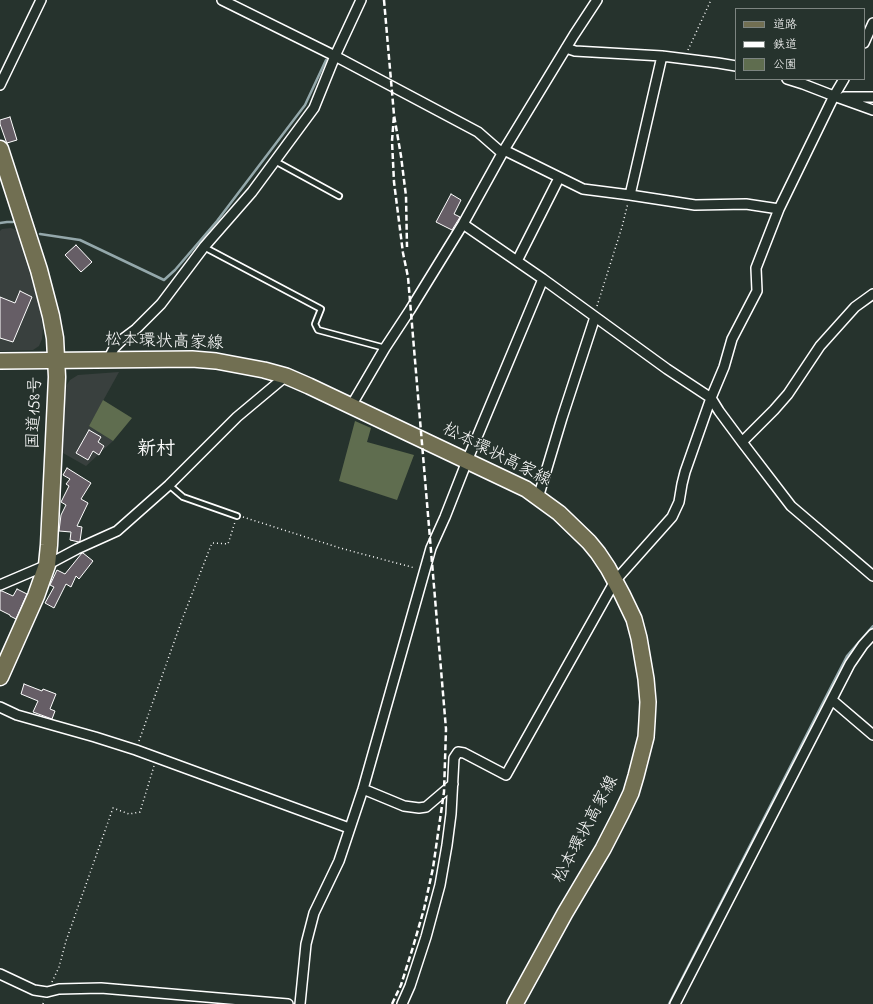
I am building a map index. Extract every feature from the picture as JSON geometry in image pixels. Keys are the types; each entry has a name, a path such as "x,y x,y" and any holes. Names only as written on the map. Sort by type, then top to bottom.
{"highway":[{"name":"国道158号","path":"0,149 39,270 55,338 57,377 50,545 46,565 36,596 0,677"}],"main road":[{"name":"松本環状高家線","path":"0,361 192,359 216,361 264,370 286,376 526,489 559,513 589,542 605,563 616,581 634,619 643,656 646,679 648,702 646,737 633,787 621,814 515,1004"}],"street":[{"path":"0,85 41,0"},
{"path":"222,0 335,56 478,132 503,152 583,189 695,205 746,204 779,209"},
{"path":"108,360 114,348 161,304 204,247 252,192 314,108 360,0"},
{"path":"351,406 385,348 463,224 503,152 566,48 597,0"},
{"path":"865,41 873,23"},
{"path":"566,48 575,51 662,56 735,66"},
{"path":"630,195 662,56"},
{"path":"790,80 873,110"},
{"path":"402,1004 410,986 426,937 440,885 452,814 454,758 458,752 464,753 506,776 616,581 672,517 679,502 685,472 711,398 724,367 732,339 757,291 756,268 779,209 834,96 843,80"},
{"path":"834,96 873,98"},
{"path":"517,261 559,178"},
{"path":"463,224 543,279 667,369 711,398 719,411 791,506 873,576"},
{"path":"300,1004 306,944 314,913 339,861 363,789 431,548 543,279"},
{"path":"742,442 788,394 820,346 855,308 873,294"},
{"path":"538,498 595,316"},
{"path":"0,585 117,531 169,485 237,417 286,376"},
{"path":"675,1004 850,664 873,634"},
{"path":"832,700 873,735"},
{"path":"0,707 17,714 136,750 349,828"},
{"path":"363,789 404,806 419,808 426,807 453,784"},
{"path":"0,974 34,990 47,992 59,989 101,988 200,1000 288,1004"}],"lane":[{"path":"275,161 339,196"},
{"path":"204,247 321,309 315,324 318,330 385,348"},
{"path":"169,485 183,497 238,516"}],"path":[{"path":"684,59 711,0"},
{"path":"595,316 622,227 630,195"},
{"path":"136,750 183,617 212,543 228,544 238,516 340,548 424,570"},
{"path":"47,992 59,967 66,941 113,808 129,814 140,812 156,758"}],"shaded area":[{"path":"11,228 16,230 38,300 41,315 43,328 42,339 39,346 33,350 0,351 0,231 2,229"},
{"path":"119,372 89,426 113,441 86,466 63,453 66,386 70,380 78,375"}],"green space":[{"path":"103,400 132,418 113,441 89,426"},
{"path":"355,421 371,428 367,442 414,455 397,500 339,481"}],"building":[{"path":"10,117 17,140 7,143 0,120"},
{"path":"451,194 461,200 454,214 460,217 452,230 436,222"},
{"path":"76,245 92,262 81,272 65,255"},
{"path":"20,291 32,297 13,342 0,338 0,297 15,303"},
{"path":"89,430 101,437 98,442 104,446 99,455 93,451 88,460 76,453"},
{"path":"67,468 91,483 81,499 88,503 77,526 82,527 79,542 70,540 71,532 59,531 61,515 66,505 61,502 69,486 66,484 70,479 63,475"},
{"path":"82,553 93,561 79,579 76,576 71,587 66,584 54,608 45,603 54,587 50,585 57,570 65,574"},
{"path":"17,589 27,594 16,619 0,610 0,591 13,596"},
{"path":"24,684 42,691 43,689 56,694 50,709 55,711 52,719 33,712 38,701 21,694"}],"waterway":[{"path":"40,234 80,240 164,280 175,270 217,221 305,105 326,60"},
{"path":"0,223 13,222"},
{"path":"669,1004 847,656 873,626"}],"railway":[{"path":"384,0 394,115 406,196 407,247"},
{"path":"392,1004 401,985 413,947 424,909 433,868 444,792 446,729 408,277 403,253 394,182 392,141 394,115"}],"district":[{"name":"新村","path":"156,451"}]}
